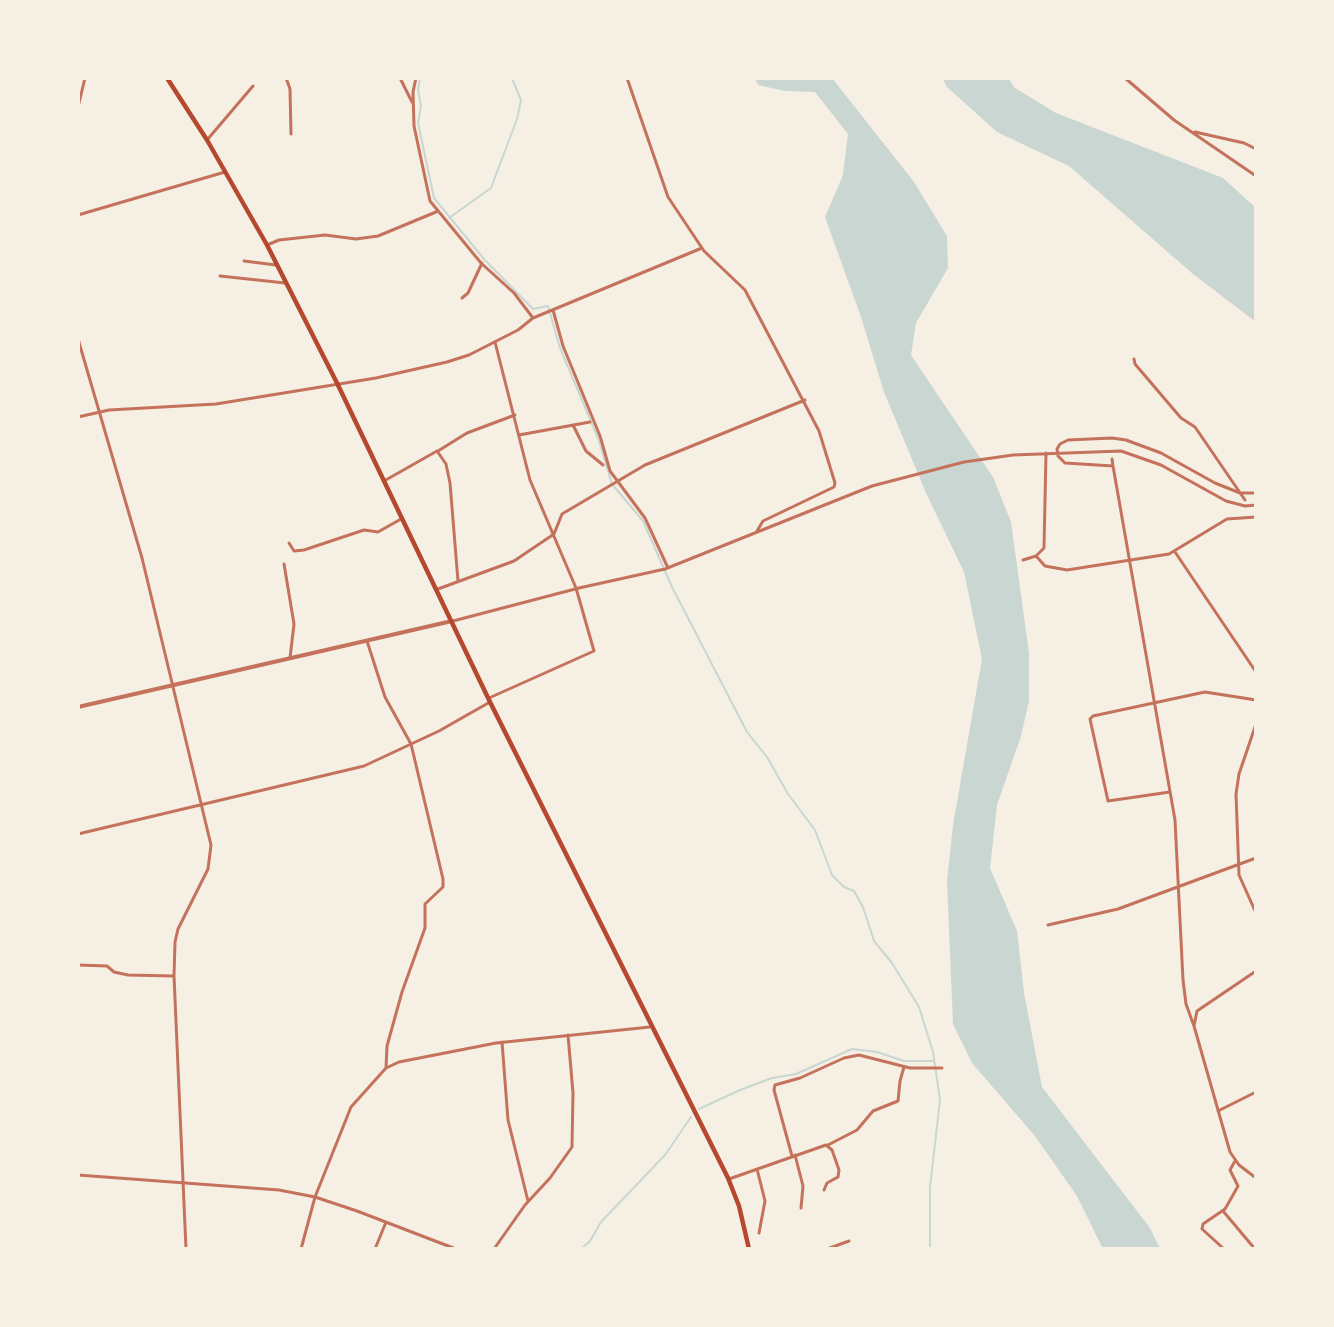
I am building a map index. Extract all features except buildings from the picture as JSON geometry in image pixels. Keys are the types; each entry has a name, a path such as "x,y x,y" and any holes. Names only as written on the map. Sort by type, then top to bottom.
{"main road":[{"path":"167,78 207,140 267,245 338,383 489,700 728,1180 739,1206 749,1249"}],"street":[{"path":"78,107 85,78"},
{"path":"286,78 290,89 291,134"},
{"path":"400,78 413,104"},
{"path":"416,78 413,104 416,141 428,194 437,212 482,263 514,293 533,318"},
{"path":"627,78 668,197 702,248 745,290 805,400 819,431 835,483 834,487 763,521 757,531"},
{"path":"1125,78 1192,132 1256,176"},
{"path":"207,140 253,86"},
{"path":"1192,132 1207,133 1244,143 1256,149"},
{"path":"78,215 225,172"},
{"path":"267,245 279,240 325,235 356,239 378,236 437,212"},
{"path":"78,417 99,412 216,404 376,378 447,362 495,342 518,330 533,318 702,248"},
{"path":"244,261 278,265"},
{"path":"462,298 468,292 482,263"},
{"path":"220,276 287,283"},
{"path":"554,310 563,346 600,436 615,481 645,518 668,568"},
{"path":"78,339 142,558 203,804 211,845 211,858 204,880 178,929 174,976 186,1249"},
{"path":"78,834 364,766 411,744 489,700 594,651 576,588 530,480 495,342"},
{"path":"1134,359 1135,364 1181,418 1195,428 1245,500"},
{"path":"438,589 514,561 554,534 562,514 645,465 805,400"},
{"path":"384,481 467,433 515,415"},
{"path":"519,435 590,422"},
{"path":"573,425 586,451 603,465"},
{"path":"1110,438 1111,445"},
{"path":"1057,452 1060,444 1068,440 1110,438 1144,445 1215,483 1240,493 1256,494"},
{"path":"437,451 446,464 450,483 458,581"},
{"path":"78,707 453,621 576,588 668,568 872,486 964,462 1057,452 1121,451 1161,465 1226,501 1245,506 1256,505"},
{"path":"1057,452 1065,463 1113,466"},
{"path":"1023,560 1036,556 1044,548 1046,453"},
{"path":"1112,459 1175,820 1177,887 1186,1005 1230,1152 1235,1161 1256,1178"},
{"path":"1036,556 1045,566 1067,570 1175,552 1227,519 1256,517 1253,512"},
{"path":"290,543 294,551 304,550 364,530 378,532 403,518"},
{"path":"1175,552 1256,672"},
{"path":"284,564 294,624 290,658"},
{"path":"367,640 385,697 411,744 443,887 425,904 425,928 402,992 387,1046 386,1068"},
{"path":"1170,792 1108,801 1090,719 1093,716 1206,692 1256,700"},
{"path":"1256,724 1239,774 1236,794 1239,875 1256,913"},
{"path":"1047,925 1118,909 1256,858"},
{"path":"78,965 107,966 114,972 128,975 174,976"},
{"path":"1194,1026 1197,1011 1256,971"},
{"path":"301,1249 315,1197 351,1107 386,1068 399,1062 502,1042 651,1027"},
{"path":"494,1249 528,1201 550,1178 572,1147 573,1093 568,1035"},
{"path":"502,1042 508,1120 528,1201"},
{"path":"801,1208 803,1186 774,1090 775,1085 800,1078 850,1056 873,1057 904,1067 942,1068"},
{"path":"728,1180 818,1146 827,1145 857,1130 873,1111 890,1107 898,1101 904,1067"},
{"path":"1218,1111 1256,1092"},
{"path":"824,1190 827,1183 837,1177 839,1170 832,1150 827,1145"},
{"path":"1224,1249 1202,1229 1203,1224 1223,1210 1238,1186 1230,1170 1235,1161"},
{"path":"758,1169 765,1201 759,1233"},
{"path":"78,1174 184,1185 279,1190 315,1197 456,1249"},
{"path":"1223,1210 1255,1249"},
{"path":"375,1249 386,1222"},
{"path":"827,1249 849,1241"}],"shaded area":[{"path":"755,78 832,78 914,182 947,236 948,268 916,323 911,355 993,477 1011,522 1029,653 1029,701 1021,736 997,805 990,868 1017,931 1024,993 1042,1087 1150,1228 1160,1249 1103,1249 1077,1196 1035,1136 972,1063 953,1024 947,881 953,825 982,659 964,572 926,493 884,392 861,317 825,217 843,175 848,134 815,92 785,91 758,85"},
{"path":"942,78 1008,78 1015,88 1056,113 1223,178 1256,208 1256,322 1193,274 1069,166 997,132 947,87"}],"waterway":[{"path":"420,78 418,90 421,106 418,123 434,198 484,259 533,309 548,306 560,348 598,438 612,484 643,521 672,587 747,732 767,757 788,794 815,830 832,875 844,887 854,891 863,907 874,941 892,963 919,1007 933,1052 940,1100 930,1187 930,1249"},
{"path":"449,218 491,188 517,119 521,100 512,78"},
{"path":"699,1109 772,1078 796,1074 852,1049 877,1052 904,1061 934,1061"},
{"path":"581,1249 590,1241 601,1222 665,1155 691,1117"}]}
